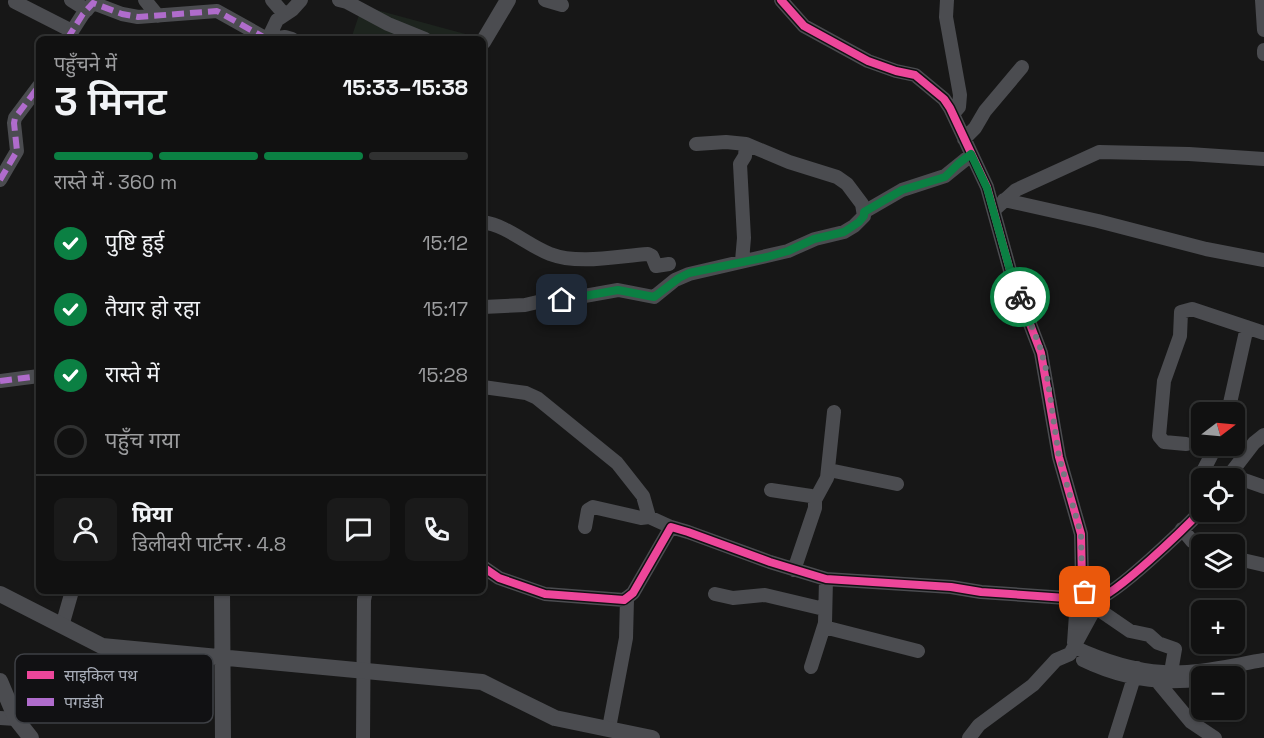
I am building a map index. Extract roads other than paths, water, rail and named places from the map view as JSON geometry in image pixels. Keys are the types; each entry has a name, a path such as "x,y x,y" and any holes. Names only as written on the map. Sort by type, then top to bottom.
{"street":[{"path":"71,0 129,16 218,11 262,36"},
{"path":"145,0 158,16"},
{"path":"272,0 284,14"},
{"path":"266,36 277,20 301,0"},
{"path":"339,0 418,36"},
{"path":"486,37 508,0"},
{"path":"545,0 562,5"},
{"path":"782,0 802,24 868,61 915,75 944,99 987,188 999,205 1011,274 1040,347 1046,369 1059,457 1081,534 1082,582 1090,602 1072,651"},
{"path":"947,0 946,17 960,95 959,106 953,114"},
{"path":"1262,0 1264,30"},
{"path":"15,2 69,35 91,4"},
{"path":"964,139 1023,68"},
{"path":"0,180 17,151 15,118 36,90"},
{"path":"486,307 525,305 618,290 654,297 689,273 788,251 814,239 844,232 864,216 862,204 842,180 746,144 726,142 696,144"},
{"path":"742,261 744,238 740,164 745,156 746,144"},
{"path":"999,205 1022,187 1099,152 1189,154 1264,159"},
{"path":"864,212 902,190 945,177 971,154"},
{"path":"999,205 1098,221 1206,249 1264,260"},
{"path":"486,223 500,226 556,256 593,258 648,254 652,256 656,266 669,264"},
{"path":"1186,444 1164,442 1159,436 1164,381 1181,330 1180,315 1182,312 1192,309 1264,333"},
{"path":"1230,402 1247,327"},
{"path":"0,381 36,376"},
{"path":"486,387 526,393 537,398 622,468 643,496 649,517"},
{"path":"794,570 815,508 815,500 824,486 829,470 834,412"},
{"path":"1235,468 1254,443 1264,435"},
{"path":"829,470 897,484"},
{"path":"1245,482 1264,488"},
{"path":"771,490 811,496 815,500"},
{"path":"585,527 588,510 593,507 641,518 649,517 671,527 826,579 951,587 1090,602 1130,631 1149,635 1158,643 1175,649 1176,654 1171,672"},
{"path":"969,738 979,725 1033,685 1056,660 1072,651 1090,602 1125,580 1191,520"},
{"path":"486,569 499,578 545,594 597,597 620,601 627,599 633,593 671,527"},
{"path":"1182,529 1191,540"},
{"path":"1245,561 1264,565"},
{"path":"811,667 826,617 824,609 826,579"},
{"path":"0,594 102,646 183,654"},
{"path":"62,626 71,594"},
{"path":"222,594 223,738"},
{"path":"363,738 366,594"},
{"path":"715,594 729,598 765,595 824,609"},
{"path":"609,728 626,638 627,599"},
{"path":"824,627 918,651"},
{"path":"1072,651 1107,671 1171,672 1219,668 1264,660"},
{"path":"213,657 482,682 555,718 652,738"},
{"path":"1245,672 1264,669"},
{"path":"1136,672 1157,681 1191,679"},
{"path":"1115,738 1136,672"},
{"path":"0,681 8,718 31,738"},
{"path":"1157,681 1191,722 1215,738"}]}
